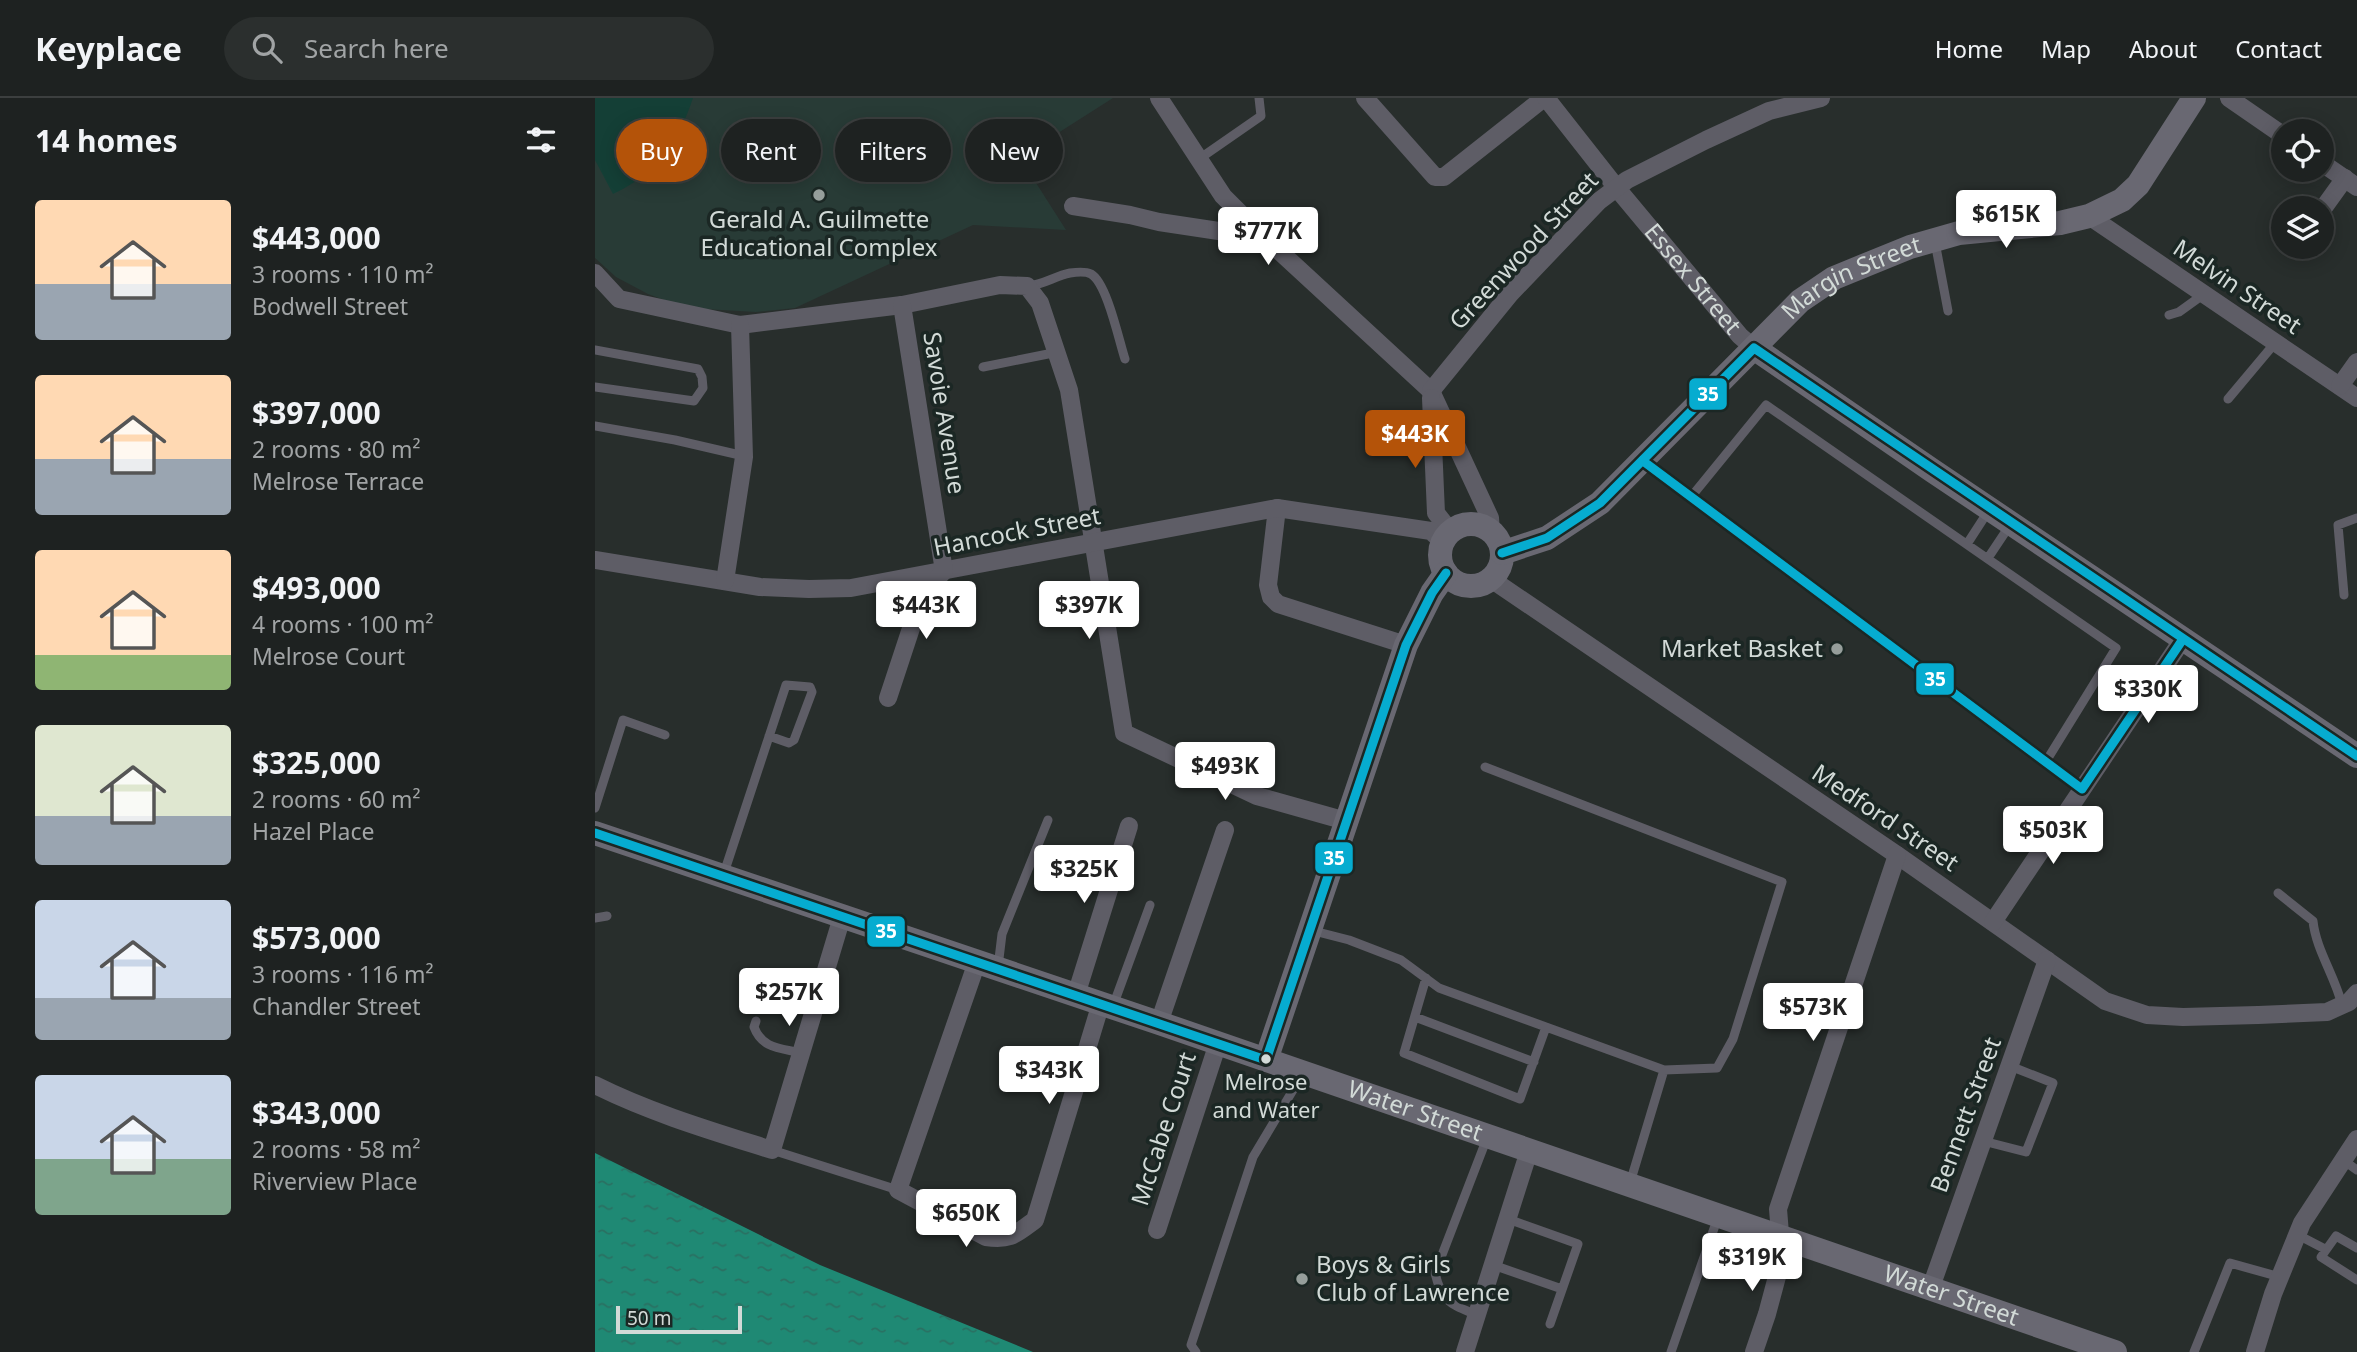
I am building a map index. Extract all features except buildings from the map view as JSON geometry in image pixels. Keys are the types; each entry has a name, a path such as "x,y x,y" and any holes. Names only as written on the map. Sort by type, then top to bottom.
{"main road":[{"name":"Margin Street","path":"1497,542 1530,545 1558,531 1600,503 1800,301 1834,278 1910,247 1959,233 2060,223 2089,216 2122,200 2138,185 2194,98"},
{"name":"Essex Street","path":"1754,348 2357,756"},
{"path":"1468,524 1482,526 1497,542 1498,570 1491,579 1482,584 1462,585 1446,573 1440,555 1447,537 1468,524"},
{"path":"1266,1060 1406,645 1432,593 1446,573"},
{"name":"Water Street","path":"595,833 1107,1005 1931,1287 2110,1351"}],"street":[{"path":"1159,98 1223,196 1431,391 1490,518 1497,542"},
{"path":"1365,98 1435,177 1444,177 1545,98"},
{"name":"Essex Street","path":"1545,98 1740,336 1754,348"},
{"name":"Greenwood Street","path":"1431,391 1510,295 1599,201 1627,180 1706,140 1769,111 1821,98"},
{"path":"2229,98 2271,127"},
{"path":"2334,171 2351,182 2334,198"},
{"path":"1073,206 1265,238"},
{"name":"Melvin Street","path":"2089,216 2357,398"},
{"path":"595,273 618,299 740,325 902,305 1000,285 1027,286 1040,303 1069,390 1124,733 1257,796 1346,821"},
{"name":"Savoie Avenue","path":"902,305 944,571"},
{"path":"725,581 744,456 740,325"},
{"path":"2340,386 2357,362"},
{"path":"1431,391 1436,513 1447,537"},
{"path":"1277,508 1268,586 1271,597 1278,604 1406,645"},
{"name":"Hancock Street","path":"595,560 760,587 837,588 944,571 1277,508 1431,531 1447,537"},
{"path":"888,698 922,595 944,571"},
{"name":"Medford Street","path":"1491,579 1897,855 2105,1001 2147,1015 2183,1017 2327,1012 2342,1005 2357,993"},
{"path":"1993,922 2183,639"},
{"path":"1076,995 1129,826"},
{"path":"1159,1023 1225,830"},
{"path":"1754,1352 1781,1258 1778,1209 1897,855"},
{"path":"595,1085 686,1122 772,1150 842,918"},
{"name":"Bennett Street","path":"1931,1287 2047,960"},
{"path":"988,966 898,1190 986,1237 1001,1240 1014,1236 1035,1220 1107,1005"},
{"name":"McCabe Court","path":"1157,1230 1218,1043"},
{"path":"2255,1352 2280,1277 2302,1223 2350,1165 2357,1139"},
{"path":"1465,1352 1529,1150"}],"lane":[{"path":"1199,159 1261,116 1259,98"},
{"path":"1934,240 1948,311"},
{"path":"1027,286 1067,274 1084,272 1094,275 1102,287 1125,359"},
{"path":"2169,315 2179,312 2204,294"},
{"path":"2228,399 2275,343"},
{"path":"595,350 698,369 703,388 694,401 595,387"},
{"path":"983,367 1058,352"},
{"path":"1691,497 1766,405 2116,648 2045,763"},
{"path":"595,426 744,456"},
{"path":"1643,461 2082,789"},
{"path":"1967,544 1989,509"},
{"path":"2344,595 2338,525 2357,517"},
{"path":"1988,558 2011,523"},
{"path":"722,877 769,736 786,685 810,687 812,692 794,740 789,743 769,736"},
{"path":"595,808 623,720 666,735"},
{"path":"1309,929 1349,940 1401,960 1439,988 1664,1070 1717,1068 1733,1039 1782,882 1485,767"},
{"path":"988,966 1048,820"},
{"path":"2278,893 2313,921 2315,941 2337,986 2342,1005"},
{"path":"1107,1005 1150,905"},
{"path":"595,918 607,916"},
{"path":"1426,978 1404,1053 1521,1099 1546,1027"},
{"path":"1415,1017 1534,1062"},
{"path":"756,1021 754,1027 758,1038 769,1045 801,1053"},
{"path":"1983,1142 2026,1152 2053,1083 2010,1066"},
{"path":"1629,1185 1664,1070"},
{"path":"1196,1352 1191,1345 1253,1157 1304,1073"},
{"path":"1477,1315 1448,1303 1439,1288 1435,1273 1488,1136"},
{"path":"772,1150 898,1190"},
{"path":"1671,1352 1718,1215"},
{"path":"1508,1219 1578,1244 1550,1325"},
{"path":"2298,1235 2325,1249"},
{"path":"2357,1248 2336,1236 2321,1257 2357,1280"},
{"path":"2194,1352 2230,1263 2280,1277"},
{"path":"1493,1265 1562,1289"}],"shaded area":[{"name":"Gerald A. Guilmette Educational Complex","path":"595,98 1113,98 1063,130 1063,119 965,119 965,182 1035,182 1066,230 973,225 795,308 756,312 686,308 648,294 616,277 595,258"},
{"path":"595,98 693,98 684,119 616,119 616,182 634,182 629,185 613,194 595,160"}],"water":[{"path":"595,1153 820,1265 1033,1352 595,1352"}],"transit line":[{"name":"35","path":"1502,553 1547,538 1600,503 1754,348 2357,756"},
{"name":"35","path":"1643,461 2082,789 2183,639"},
{"name":"35","path":"595,833 1266,1060 1406,645 1432,593 1446,573"}],"place":[{"name":"Gerald A. Guilmette Educational Complex","path":"819,195"},
{"name":"Market Basket","path":"1837,649"},
{"name":"Melrose and Water","path":"1266,1059"},
{"name":"Boys & Girls Club of Lawrence","path":"1302,1279"}]}
